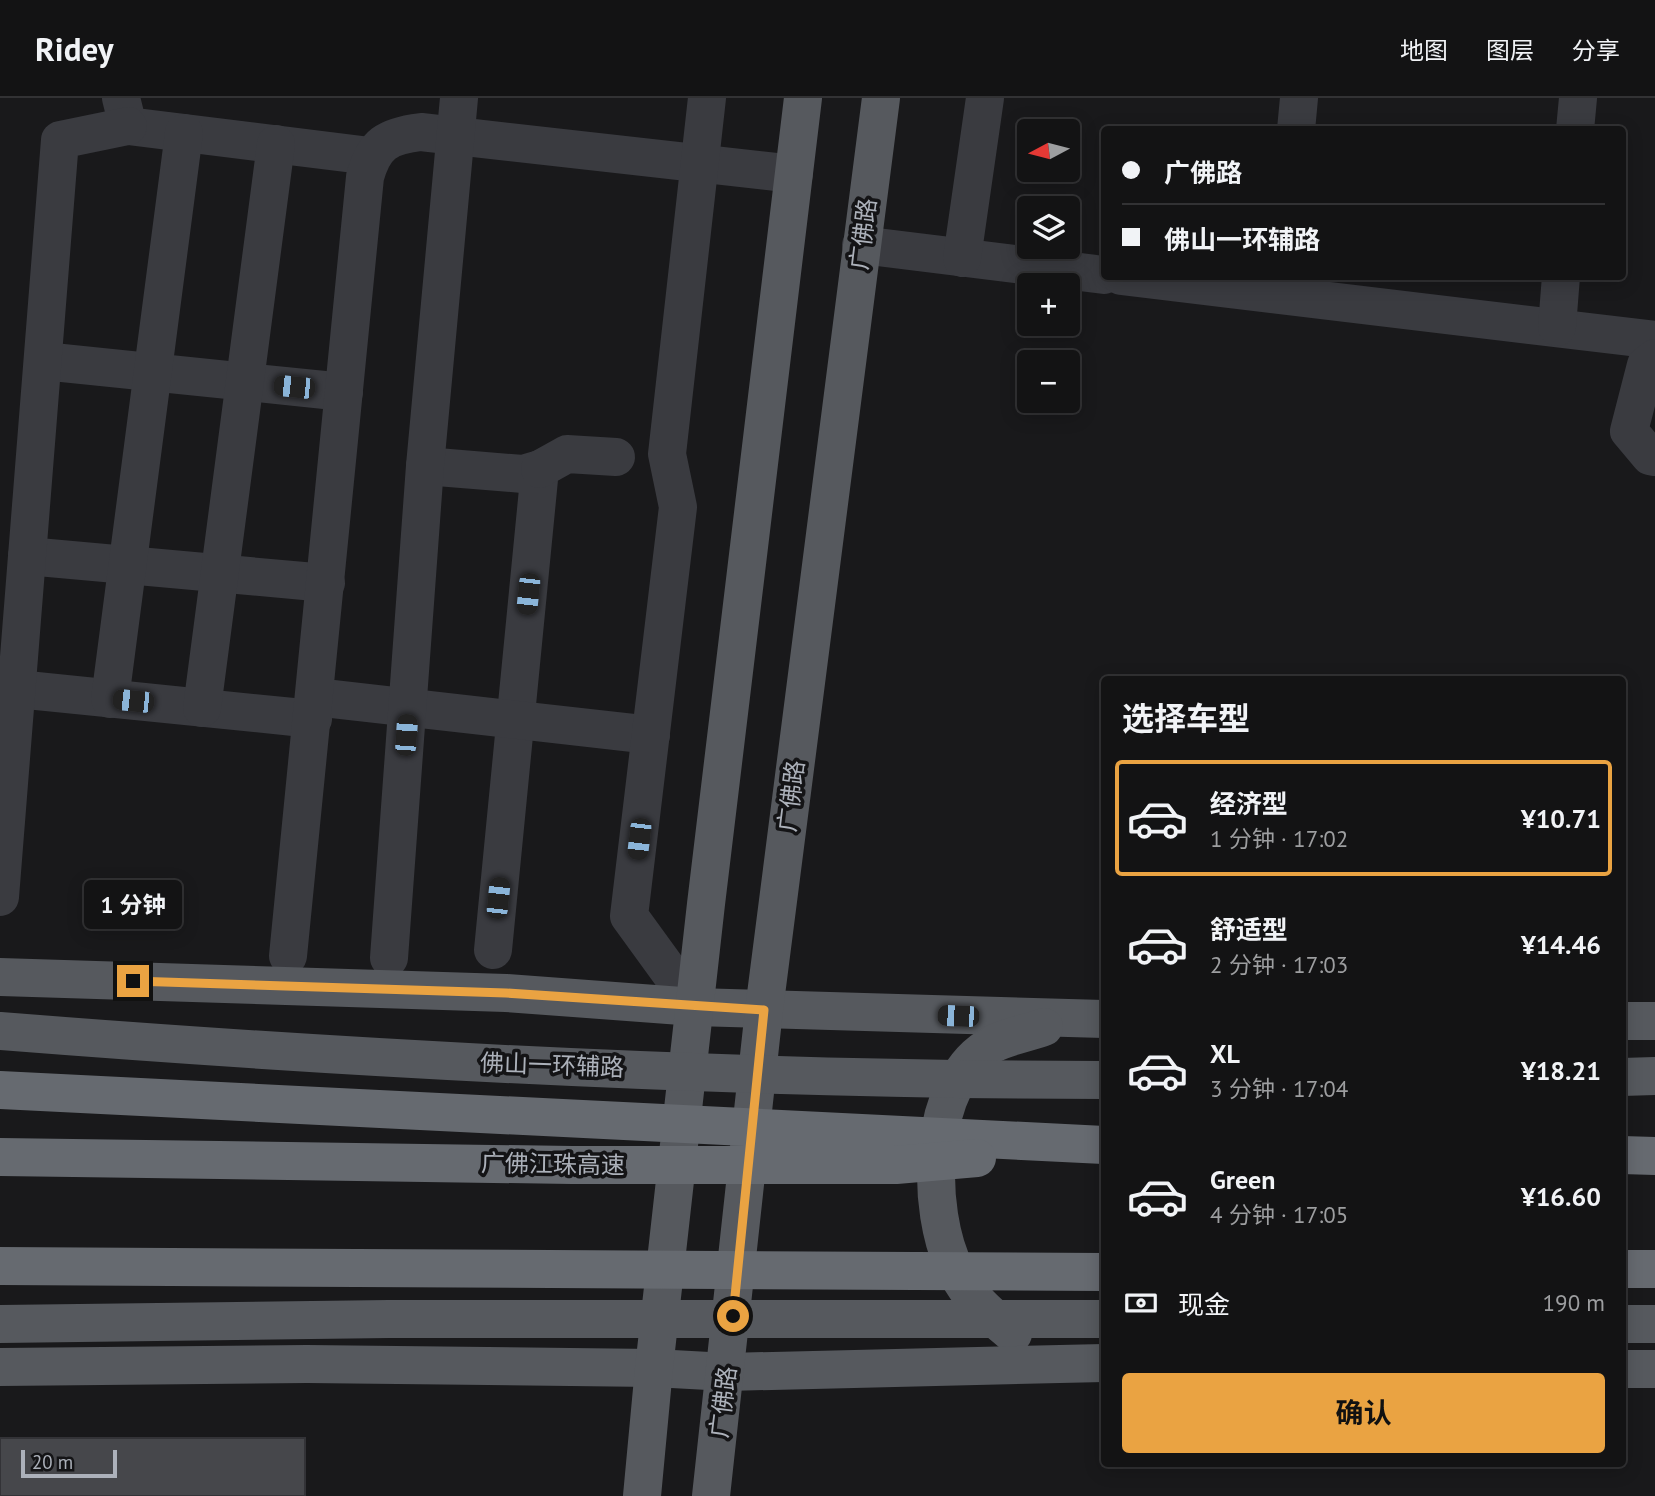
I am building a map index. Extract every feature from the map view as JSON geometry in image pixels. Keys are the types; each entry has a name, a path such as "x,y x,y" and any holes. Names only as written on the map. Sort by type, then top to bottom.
{"highway":[{"path":"0,1090 1101,1145"},
{"name":"广佛江珠高速","path":"0,1157 572,1165 895,1166 1101,1145"},
{"path":"1626,1155 1655,1156"},
{"path":"0,1266 1101,1272"},
{"path":"1626,1269 1655,1269"}],"main road":[{"path":"642,1496 653,1367 803,98"},
{"name":"广佛路","path":"711,1496 727,1371 764,1010 881,98"},
{"path":"0,977 506,993 695,1007 1087,1019"},
{"path":"1067,1363 1024,1343 986,1313 966,1289 954,1268 942,1232 936,1168 943,1116 951,1092 968,1066 992,1045 1087,1019"},
{"path":"1626,1021 1655,1021"},
{"name":"佛山一环辅路","path":"0,1031 293,1054 628,1069 1101,1080"},
{"path":"1626,1077 1655,1076"},
{"path":"0,1324 389,1319 1101,1320"},
{"path":"1626,1324 1655,1324"},
{"path":"0,1367 307,1364 653,1367 727,1371 1101,1363"},
{"path":"1626,1369 1655,1369"}],"street":[{"path":"389,958 425,466 459,98"},
{"path":"695,1007 629,916 678,507 667,454 707,98"},
{"path":"962,258 985,98"},
{"path":"1296,126 1299,98"},
{"path":"1575,126 1578,98"},
{"path":"0,897 60,140 125,112 184,133 370,156"},
{"path":"288,956 365,177 370,156 384,142 401,134 421,132 794,174"},
{"path":"110,699 184,133"},
{"path":"201,708 276,144"},
{"path":"861,245 1101,275"},
{"path":"1183,280 1276,286 1655,341"},
{"path":"1557,327 1562,280"},
{"path":"1655,358 1646,365 1629,431 1650,456 1655,457"},
{"path":"43,361 344,392"},
{"path":"425,466 523,474 540,469 567,454 616,457"},
{"path":"493,950 540,469"},
{"path":"27,556 326,583"},
{"path":"17,689 201,708 408,707 651,735"}],"building":[{"path":"0,1438 305,1438 305,1496 0,1496"}],"route":[{"path":"133,981 506,993 764,1010 733,1316"}]}
